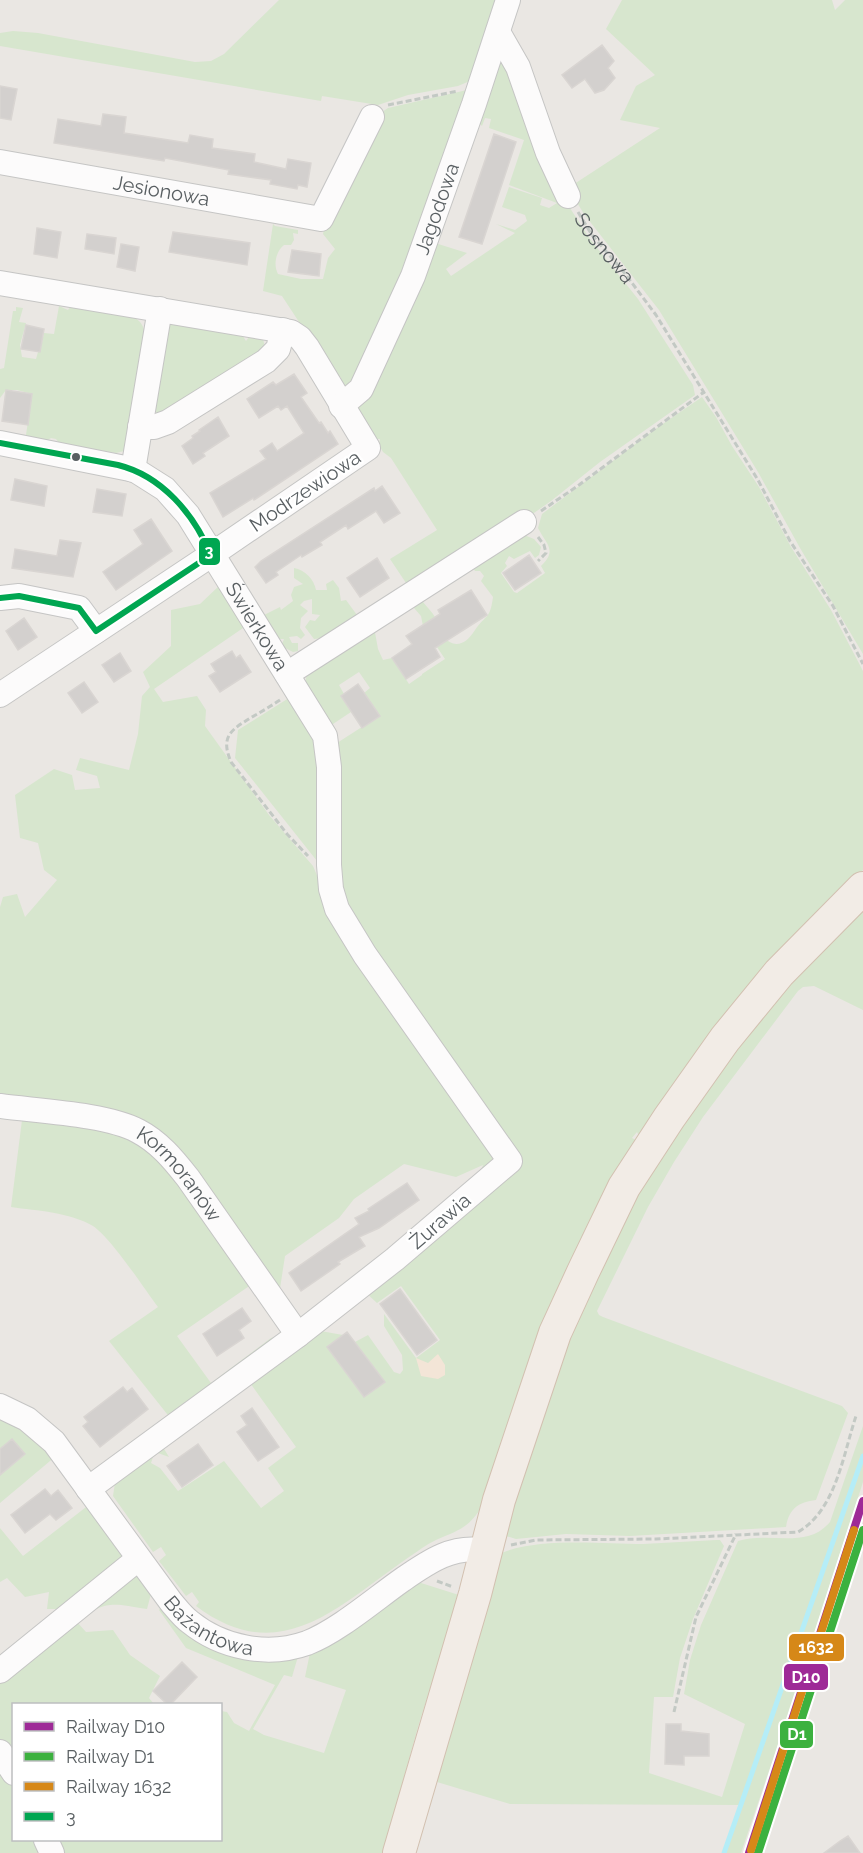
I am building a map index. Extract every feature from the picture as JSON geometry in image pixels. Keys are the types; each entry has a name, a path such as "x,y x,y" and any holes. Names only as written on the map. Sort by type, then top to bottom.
{"main road":[{"path":"399,1853 475,1594 499,1500 555,1333 624,1187 725,1039 779,973 863,888"}],"street":[{"name":"Jagodowa","path":"341,406 362,389 413,276 482,82 508,0"},
{"name":"Sosnowa","path":"498,32 518,67 548,153 568,196"},
{"name":"Jesionowa","path":"0,162 321,219 372,117"},
{"name":"Modrzewiowa","path":"0,283 283,330 294,334 302,341 368,448 0,694"},
{"path":"133,470 160,309"},
{"path":"140,427 154,427 168,422 266,361 278,348 283,330"},
{"name":"Świerkowa","path":"0,443 133,470 165,489 177,501 205,540 211,555 325,736 329,767 330,871"},
{"path":"292,682 524,522"},
{"path":"0,598 20,596 79,608 96,631"},
{"name":"Żurawia","path":"88,1489 298,1335 395,1259 510,1161 351,933 337,909 331,889 330,871"},
{"name":"Kormoranów","path":"0,1106 99,1119 135,1129 151,1139 170,1155 188,1178 298,1335"},
{"name":"Bażantowa","path":"0,1406 27,1419 47,1434 171,1602 190,1622 214,1638 243,1648 284,1648 312,1640 332,1629 427,1562 441,1555 465,1549 486,1551"},
{"path":"0,1671 138,1558"},
{"path":"0,1752 12,1770"}],"path":[{"path":"372,117 389,104 460,90 482,82"},
{"name":"Sosnowa","path":"568,196 592,236 623,271 656,315 758,480 790,541 832,606 863,664"},
{"path":"538,561 546,549 541,540 524,522 579,485 704,392"},
{"path":"292,682 234,728 228,736 227,753 231,762 287,834 330,871"},
{"path":"486,1551 536,1540 656,1539 798,1532 813,1523 826,1504 856,1416"},
{"path":"674,1712 696,1617 736,1534"},
{"path":"432,1579 475,1594"}],"green space":[{"path":"279,0 501,0 477,78 458,86 408,95 378,105 322,96 321,101 0,46 0,33 13,31 38,33 195,62 211,61 224,54"},
{"path":"622,0 832,0 835,10 845,0 863,0 863,654 758,472 659,310 584,214 568,188 660,128 620,120 636,86 655,75 606,29"},
{"path":"502,55 568,205 590,239 638,299 693,385 695,395 600,462 524,520 408,586 390,559 437,530 391,458 383,452 379,445 380,439 376,439 359,414 357,407 435,243 467,253 446,269 451,276 515,233 496,224 515,230 527,221 525,215 502,207 509,187 542,198 540,205 549,208 557,203 509,185 524,140 489,128 491,119 485,118 482,126 478,122"},
{"path":"467,90 375,347 347,389 340,385 341,377 335,377 282,296 263,291 273,224 298,230 298,234 293,233 294,240 291,245 284,245 277,254 278,274 301,279 323,279 328,258 335,249 323,234 327,215 376,116 388,108"},
{"path":"59,306 68,310 71,306 133,317 143,326 145,335 124,451 116,453 59,443 56,439 51,438 46,441 12,433 26,435 32,394 6,390 0,398 0,369 4,368 13,311 16,311 16,307 23,308 19,322 26,323 20,345 22,357 36,359 44,333 54,334"},
{"path":"173,324 239,330 246,341 252,333 263,338 265,349 161,416 154,411 169,326"},
{"path":"702,397 759,487 791,547 831,610 863,671 863,870 832,899 639,1136 637,1132 632,1138 636,1140 482,1506 473,1519 457,1531 426,1546 358,1594 308,1624 282,1631 255,1632 227,1624 196,1606 199,1602 192,1592 186,1596 159,1561 166,1555 161,1547 153,1552 113,1496 116,1476 161,1444 169,1457 158,1453 153,1457 151,1463 160,1468 178,1491 224,1461 261,1508 284,1491 268,1468 296,1447 248,1380 315,1330 343,1335 327,1347 364,1397 385,1382 355,1342 368,1335 394,1372 400,1374 403,1370 402,1355 384,1326 384,1314 416,1358 440,1340 401,1286 377,1303 364,1291 519,1160 357,931 341,897 337,743 379,716 364,693 370,688 359,672 339,685 344,694 341,696 351,712 330,726 305,685 307,672 374,627 378,649 383,660 392,658 409,684 445,659 423,626 421,616 414,608 408,608 417,600 425,600 423,602 435,617 439,631 444,637 453,644 467,640 489,613 493,597 481,581 484,576 473,568 524,535 534,539 541,547 539,555 535,558 530,551 514,559 509,556 505,563 507,566 501,573 517,593 545,573 541,566 550,551 538,528 542,514"},
{"path":"294,568 308,576 316,590 327,590 326,584 333,580 339,588 341,601 346,600 357,615 324,638 314,639 305,627 310,620 315,621 320,615 312,614 312,599 304,601 300,605 308,611 301,618 300,628 305,635 301,639 297,636 289,637 292,643 298,643 298,651 293,652 285,648 282,644 284,639 277,639 260,617 280,607 281,610 293,601 291,595 294,587 303,584 294,578"},
{"path":"220,585 246,626 154,689 163,702 197,696 206,710 205,726 269,815 313,866 341,932 494,1148 492,1166 477,1179 483,1165 456,1177 404,1164 354,1199 339,1218 285,1256 279,1295 176,1149 0,1099 0,907 3,897 17,894 25,917 57,880 44,870 38,843 20,838 15,795 54,769 72,775 75,790 100,788 97,776 76,770 80,758 129,770 138,734 142,696 150,687 143,672 171,646 171,610 200,604"},
{"path":"292,696 318,741 321,866 235,758 238,730"},
{"path":"863,898 863,1010 814,986 803,987 798,991 703,1117 674,1162 648,1207 597,1311 603,1317 842,1406 848,1413 816,1500 795,1508 789,1515 786,1527 630,1536 566,1534 516,1539 506,1536 515,1476 582,1292 688,1102"},
{"path":"22,1120 95,1124 152,1146 255,1282 177,1336 211,1383 271,1338 281,1335 171,1419 109,1341 158,1307 127,1264 101,1232 84,1221 53,1213 11,1207"},
{"path":"0,1416 10,1419 56,1456 0,1503"},
{"path":"863,1426 863,1482 741,1853 724,1853 740,1805 510,1804 437,1782 431,1776 493,1557 509,1550 546,1544 643,1544 720,1540 724,1546 693,1619 680,1658 673,1697 654,1697 649,1773 722,1797 745,1724 684,1694 690,1660 701,1625 738,1541 750,1538 799,1538 821,1530 830,1522"},
{"path":"90,1504 123,1553 123,1560 58,1609 47,1609 49,1592 25,1597 7,1578 0,1582 0,1528 23,1556"},
{"path":"137,1576 152,1590 147,1609 118,1605 103,1606 77,1622 86,1632 113,1630 130,1655 160,1676 149,1698 153,1703 12,1703 12,1757 0,1739 0,1678 125,1578"},
{"path":"417,1579 421,1583 459,1595 418,1727 383,1853 58,1853 53,1841 222,1841 222,1711 227,1712 234,1723 249,1731 275,1685 186,1648 159,1610 163,1605 174,1617 299,1653 292,1677 284,1675 253,1729 264,1735 324,1753 346,1690 305,1677 311,1648"},
{"path":"0,1764 12,1785 12,1841 38,1841 44,1853 0,1853"}],"sand":[{"path":"438,1354 445,1365 445,1375 438,1379 421,1376 416,1358 428,1363"}],"building":[{"path":"602,45 614,61 608,68 615,78 604,90 595,93 585,79 572,88 562,75"},
{"path":"0,86 17,89 11,120 0,118"},
{"path":"103,114 126,117 124,133 188,143 190,135 213,139 212,148 255,154 254,162 286,169 288,159 311,163 307,187 298,185 297,189 270,184 271,180 228,174 229,170 165,158 164,161 54,143 58,119 101,126"},
{"path":"494,134 516,142 482,244 459,237"},
{"path":"37,228 61,232 57,258 34,254"},
{"path":"173,232 250,243 247,265 169,252"},
{"path":"87,234 116,238 114,254 85,249"},
{"path":"121,244 139,247 135,271 117,267"},
{"path":"292,250 321,254 319,276 288,272"},
{"path":"26,325 44,329 40,352 21,349"},
{"path":"294,374 307,393 301,397 319,423 321,422 328,433 330,431 338,444 254,500 253,498 223,517 210,493 266,459 260,451 272,443 277,451 304,433 287,406 281,410 278,406 259,418 247,399 273,382 276,385"},
{"path":"6,390 32,394 28,425 2,421"},
{"path":"218,417 229,436 203,453 205,456 193,464 182,446"},
{"path":"15,479 47,486 44,506 11,500"},
{"path":"382,486 400,513 384,523 376,511 348,529 346,525 320,542 322,545 302,557 301,555 276,572 278,575 266,583 255,567 261,561 374,488 375,491"},
{"path":"97,489 126,494 122,516 93,512"},
{"path":"151,519 172,551 116,590 103,572 143,544 134,530"},
{"path":"60,540 81,543 73,577 12,568 15,549 57,556"},
{"path":"529,555 541,573 515,590 503,573"},
{"path":"377,558 389,578 360,597 347,578"},
{"path":"471,590 487,615 435,648 440,657 406,679 392,658 412,644 406,636 440,614 438,610"},
{"path":"24,618 37,637 18,650 6,631"},
{"path":"232,651 236,658 240,655 251,672 220,692 209,676 216,672 211,664"},
{"path":"120,653 131,671 114,682 102,665"},
{"path":"84,682 98,702 82,713 68,693"},
{"path":"358,684 380,716 362,728 341,696"},
{"path":"407,1183 419,1200 379,1228 359,1237 365,1246 338,1262 340,1264 301,1291 289,1273 359,1224 355,1218 369,1211 368,1209"},
{"path":"400,1289 437,1340 417,1355 380,1304"},
{"path":"242,1308 251,1321 239,1330 244,1338 217,1356 203,1334"},
{"path":"347,1332 385,1382 364,1397 327,1347"},
{"path":"123,1387 127,1392 132,1388 148,1409 100,1447 83,1426 88,1422 84,1417"},
{"path":"252,1408 279,1447 258,1461 237,1432 247,1425 241,1416"},
{"path":"12,1439 25,1454 0,1475 0,1449"},
{"path":"198,1444 213,1465 182,1487 167,1466"},
{"path":"45,1489 51,1496 58,1490 72,1508 56,1520 50,1514 25,1533 11,1515"},
{"path":"182,1662 197,1677 172,1703 166,1703 153,1691"},
{"path":"666,1724 681,1724 681,1731 709,1734 709,1756 684,1756 684,1765 665,1764"},
{"path":"848,1836 860,1853 824,1853 840,1841"}],"waterway":[{"path":"724,1853 863,1456"}],"rail line":[{"name":"D10","path":"749,1853 863,1501"},
{"name":"1632","path":"751,1850 854,1530"},
{"name":"D1","path":"758,1853 863,1530"}],"transit line":[{"name":"3","path":"0,443 134,470 162,488 186,511 211,555 96,631 79,608 19,596 0,598"}]}
